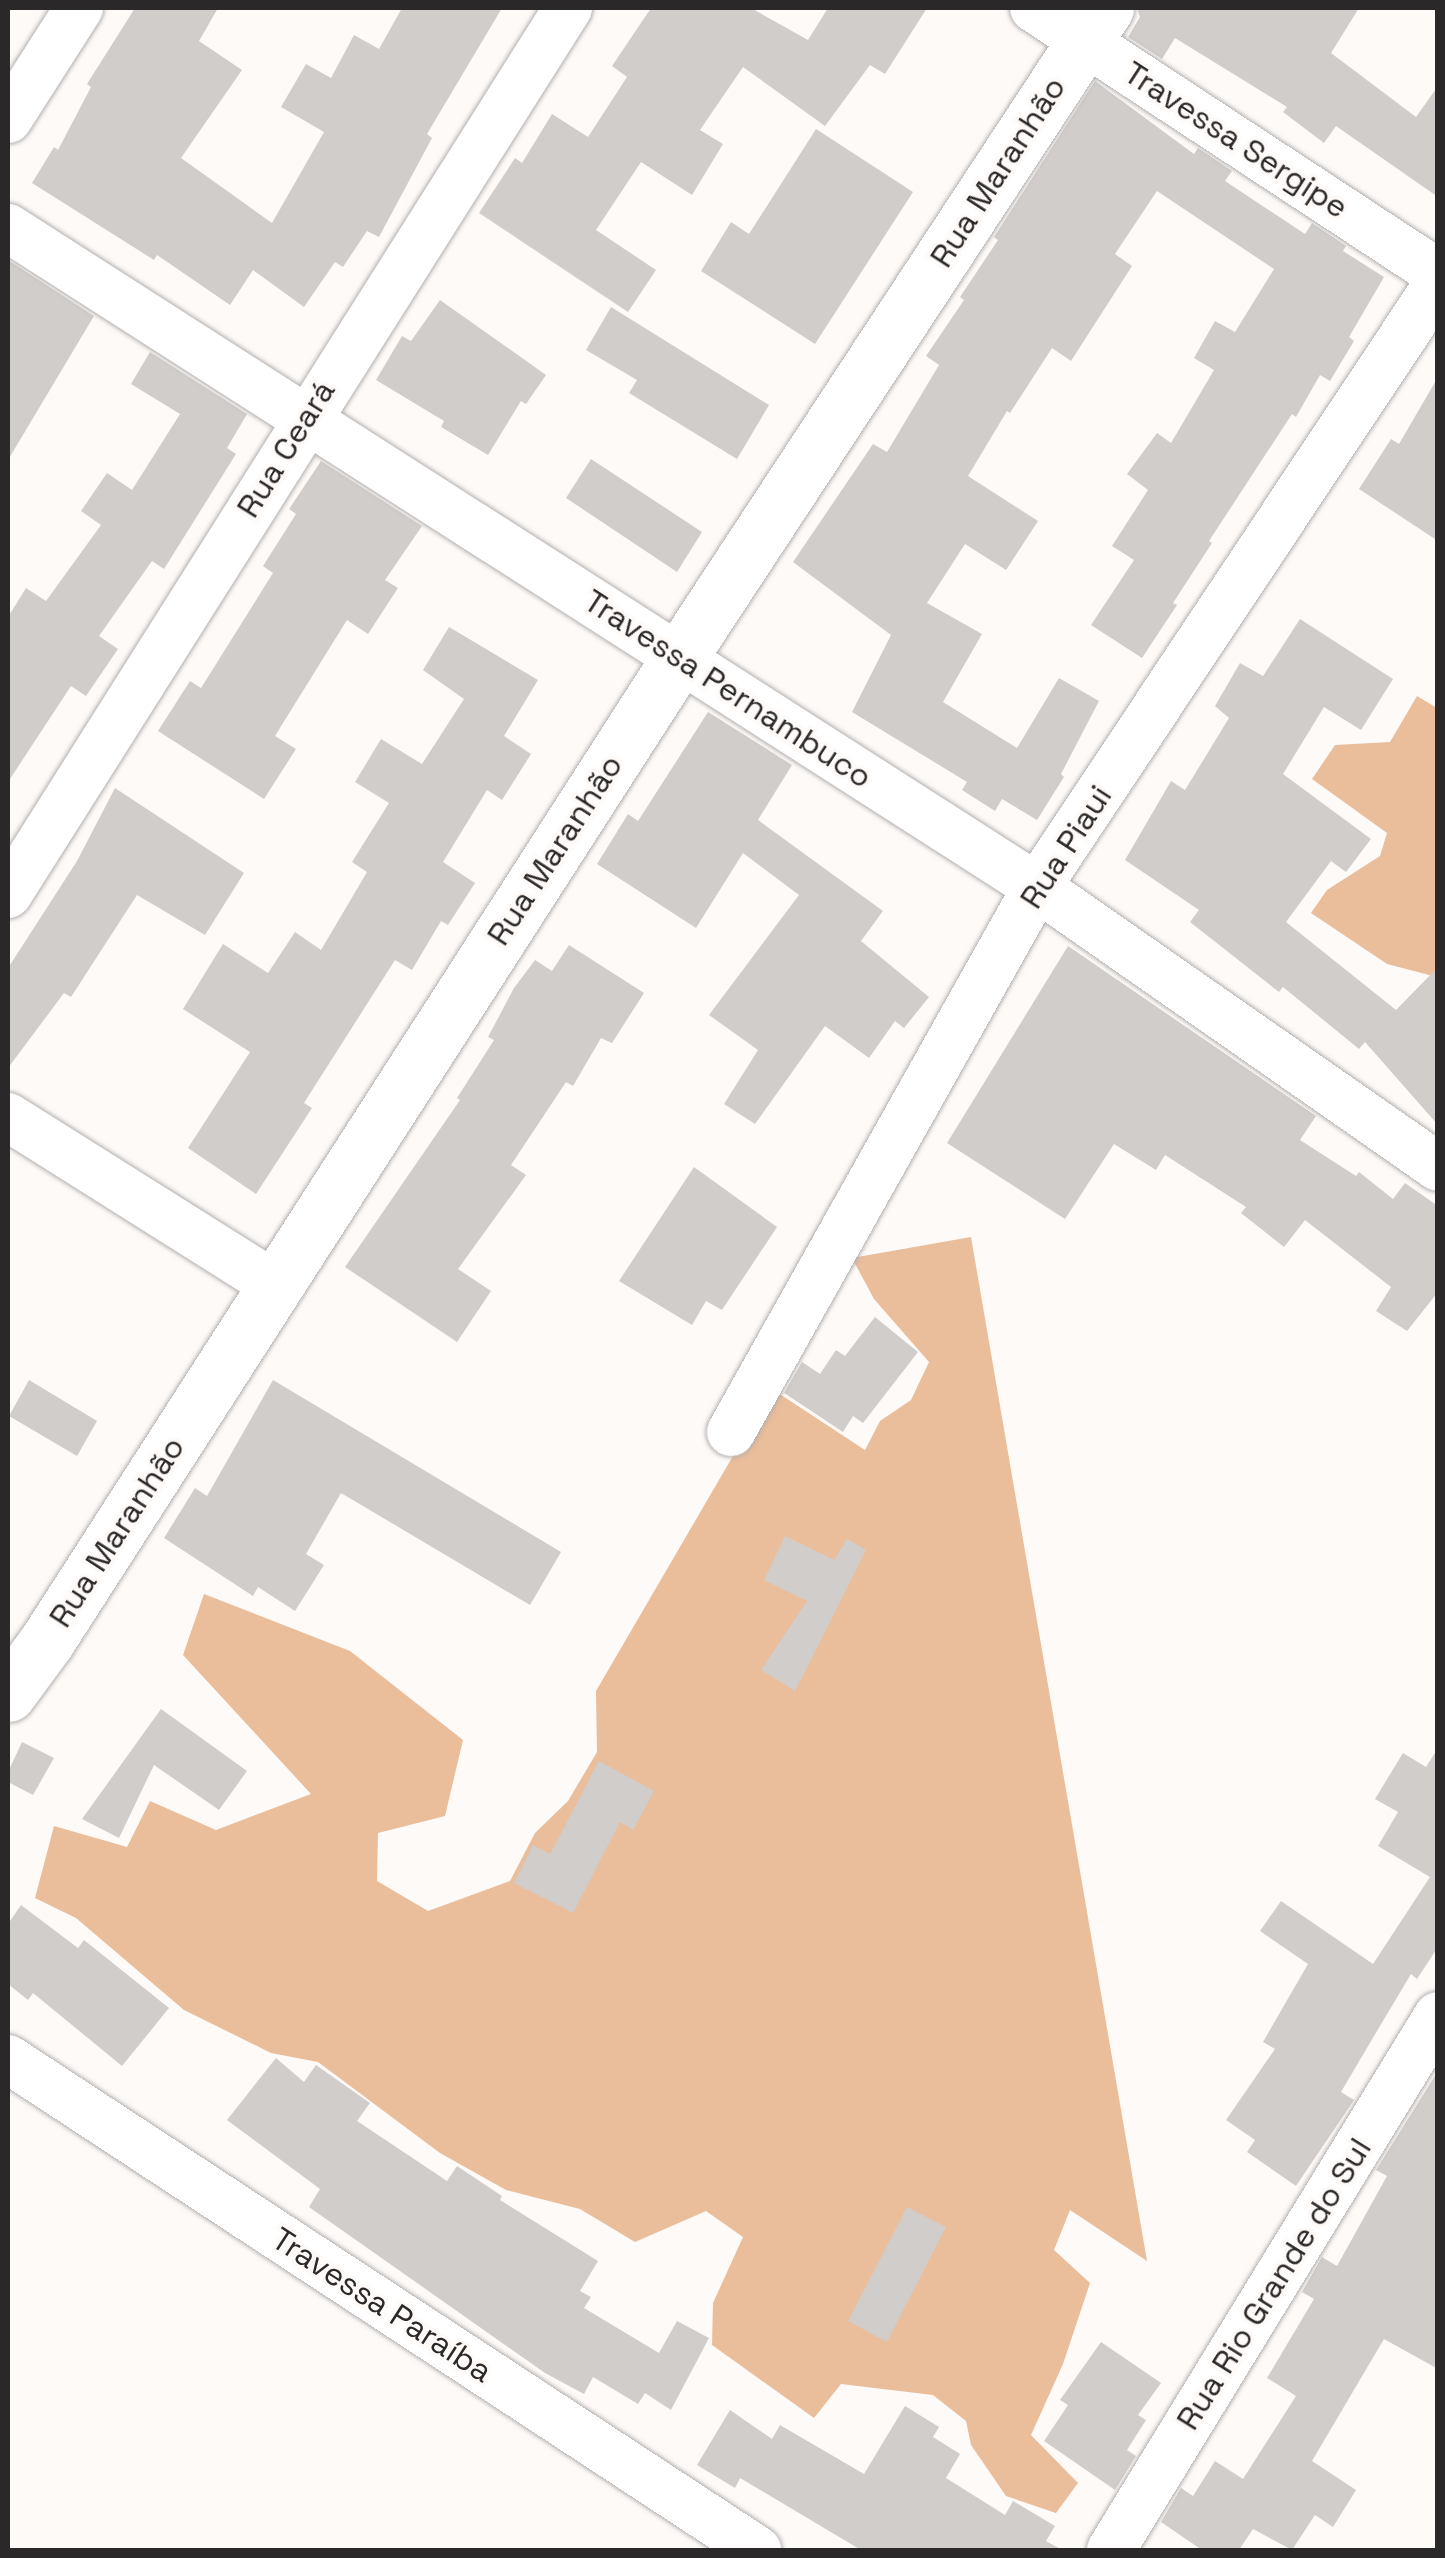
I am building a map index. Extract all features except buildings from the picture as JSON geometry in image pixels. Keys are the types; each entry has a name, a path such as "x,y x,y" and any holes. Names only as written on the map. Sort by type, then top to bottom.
{"street":[{"path":"8,119 78,8"},
{"name":"Rua Ceará","path":"8,894 306,416 568,8"},
{"name":"Travessa Sergipe","path":"1034,8 1095,24 1438,273"},
{"name":"Rua Maranhão","path":"8,1694 48,1641 679,658 1095,24"},
{"name":"Travessa Pernambuco","path":"8,228 1037,887 1438,1167"},
{"name":"Rua Piaui","path":"732,1432 1037,887 1438,284"},
{"path":"8,1116 274,1285"},
{"name":"Rua Rio Grande do Sul","path":"1110,2550 1432,2038"},
{"name":"Travessa Paraíba","path":"8,2059 758,2550"}],"shaded area":[{"path":"1417,696 1437,708 1437,977 1387,964 1311,913 1327,890 1380,856 1387,833 1312,779 1335,745 1390,742"},
{"path":"971,1237 1147,2261 1070,2210 1054,2250 1090,2283 1063,2364 1031,2435 1078,2483 1056,2513 1006,2496 971,2445 966,2421 933,2395 841,2384 814,2418 712,2345 713,2303 743,2237 706,2211 635,2242 580,2209 506,2190 440,2153 318,2062 271,2053 184,2010 76,1918 35,1898 54,1826 127,1847 150,1801 216,1830 311,1794 183,1655 204,1594 350,1651 463,1740 445,1816 378,1833 377,1881 428,1911 510,1881 535,1833 568,1801 597,1752 596,1691 772,1389 865,1450 880,1421 911,1400 929,1362 874,1299 852,1258"}]}
